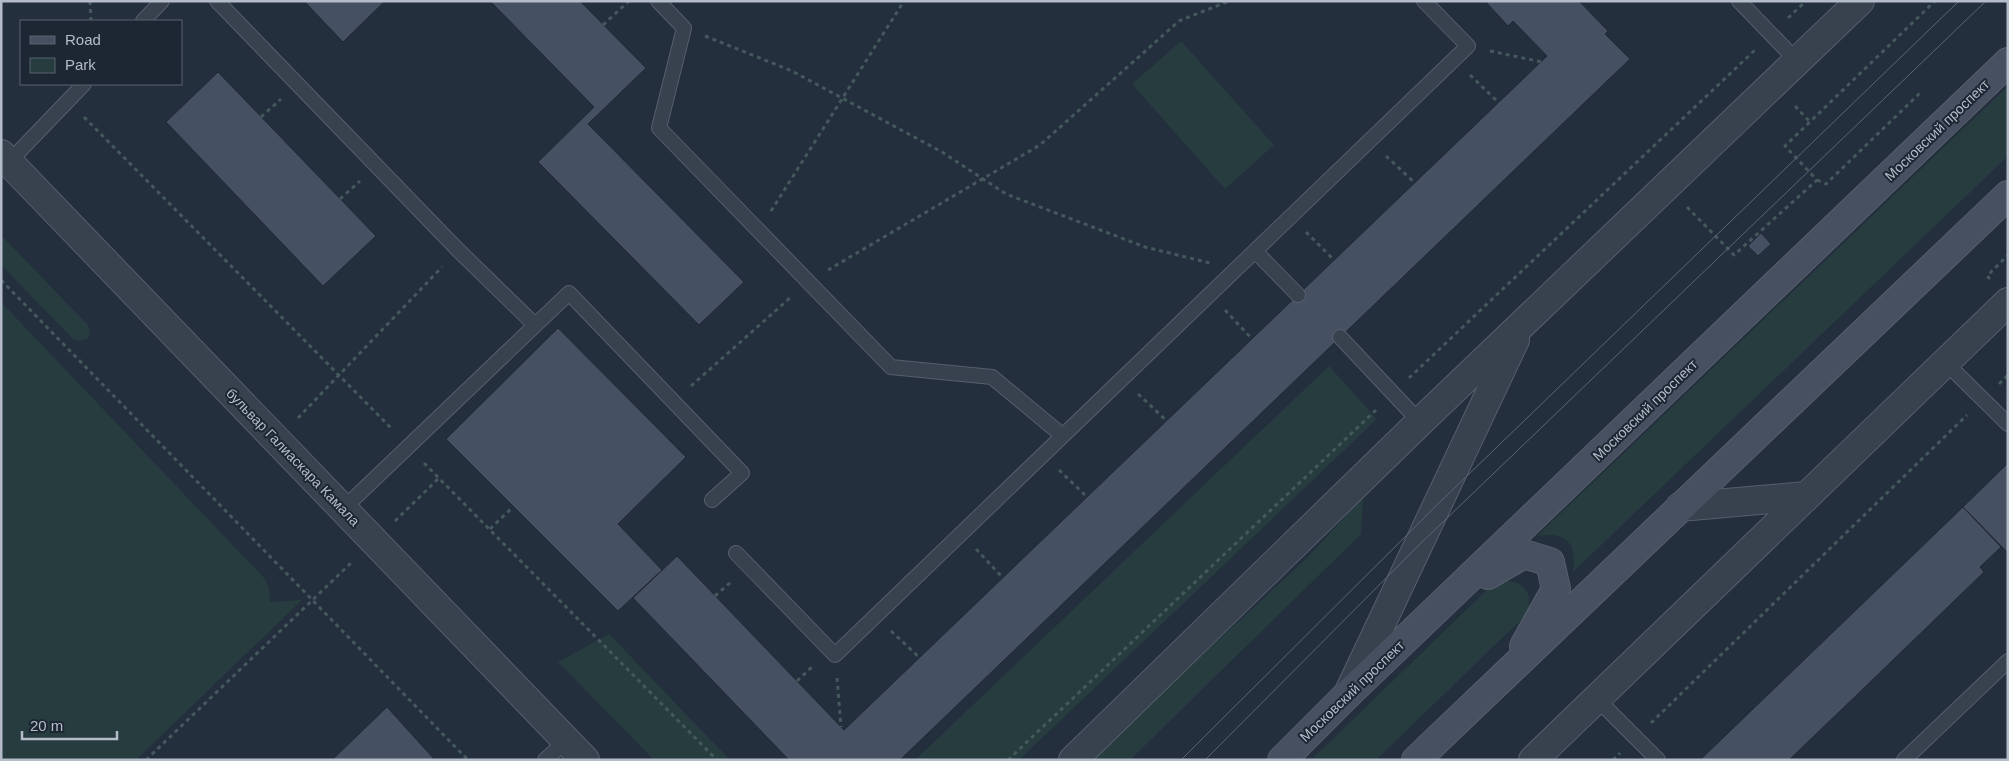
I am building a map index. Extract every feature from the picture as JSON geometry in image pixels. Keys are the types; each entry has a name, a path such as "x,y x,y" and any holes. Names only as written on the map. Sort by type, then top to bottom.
{"main road":[{"name":"Московский проспект","path":"1282,760 1348,694 2008,62"},
{"path":"1416,760 2008,195"},
{"path":"1446,600 1524,554 1550,562 1556,589 1509,671"}],"street":[{"path":"1073,760 1420,422 1860,1"},
{"name":"бульвар Галиаскара Камала","path":"5,158 575,750"},
{"path":"1532,760 2008,302"},
{"path":"1348,694 1522,325"},
{"path":"1680,507 1806,496"}],"lane":[{"path":"144,20 162,1"},
{"path":"217,1 458,250 535,326"},
{"path":"658,1 684,28 659,128 891,367 992,377 1063,436"},
{"path":"736,553 835,656 1468,46 1424,1"},
{"path":"1739,1 1797,61"},
{"path":"5,158 83,85"},
{"path":"1255,251 1298,295"},
{"path":"343,509 569,293 742,473 712,500"},
{"path":"1340,337 1420,422"},
{"path":"1945,362 2008,423"},
{"path":"1904,760 2008,661"},
{"path":"1596,698 1658,760"},
{"path":"545,760 575,750"}],"path":[{"path":"90,1 91,20"},
{"path":"603,25 629,1"},
{"path":"758,230 904,1"},
{"path":"673,401 808,282 1040,145 1178,21 1229,1"},
{"path":"1921,92 1826,184 1817,180 1785,146 1935,1"},
{"path":"684,28 792,71 942,152 1006,194 1144,247 1236,270"},
{"path":"1468,46 1542,62"},
{"path":"1454,60 1498,103"},
{"path":"1369,141 1415,183"},
{"path":"1706,226 1734,255 1817,180"},
{"path":"1291,216 1334,260"},
{"path":"277,440 458,250"},
{"path":"1986,276 2008,255"},
{"path":"1,280 468,760"},
{"path":"1210,294 1252,339"},
{"path":"1613,760 2008,375"},
{"path":"1122,379 1167,421"},
{"path":"1043,456 1087,497"},
{"path":"146,760 439,478"},
{"path":"490,529 513,507"},
{"path":"961,534 1004,578"},
{"path":"876,616 920,658"},
{"path":"835,656 841,727"}],"green space":[{"path":"1181,41 1274,145 1225,189 1132,84"},
{"path":"2008,86 2008,156 1573,572 1573,553 1568,541 1556,535 1537,536"},
{"path":"1,235 88,325 90,331 88,338 80,341 73,339 1,265"},
{"path":"1,302 265,579 269,588 270,602 302,600 136,760 1,760"},
{"path":"1329,366 1377,419 1019,760 915,760"},
{"path":"1363,497 1361,534 1130,760 1089,760 1306,559"},
{"path":"1505,580 1512,581 1526,590 1529,600 1528,613 1376,760 1311,760 1494,583"},
{"path":"609,634 730,760 654,760 558,662"}],"building":[{"path":"304,1 385,1 343,42"},
{"path":"490,1 580,1 646,68 588,124 744,282 699,325 538,162 594,107"},
{"path":"1485,1 1579,1 1608,31 1605,34 1630,59 900,760 789,760 633,598 677,556 844,730 1547,56 1513,21 1508,26"},
{"path":"218,72 376,236 323,286 166,122"},
{"path":"1761,233 1771,244 1758,256 1748,246"},
{"path":"558,328 686,457 618,524 662,570 618,611 446,439"},
{"path":"2008,463 2008,553 1963,507"},
{"path":"1963,507 2001,547 1980,567 1984,572 1863,689 1789,760 1700,760"},
{"path":"387,707 435,760 332,760"}],"tram line":[{"path":"1181,760 1440,502 1959,1"},
{"path":"1205,760 1419,545 1986,1"}]}
